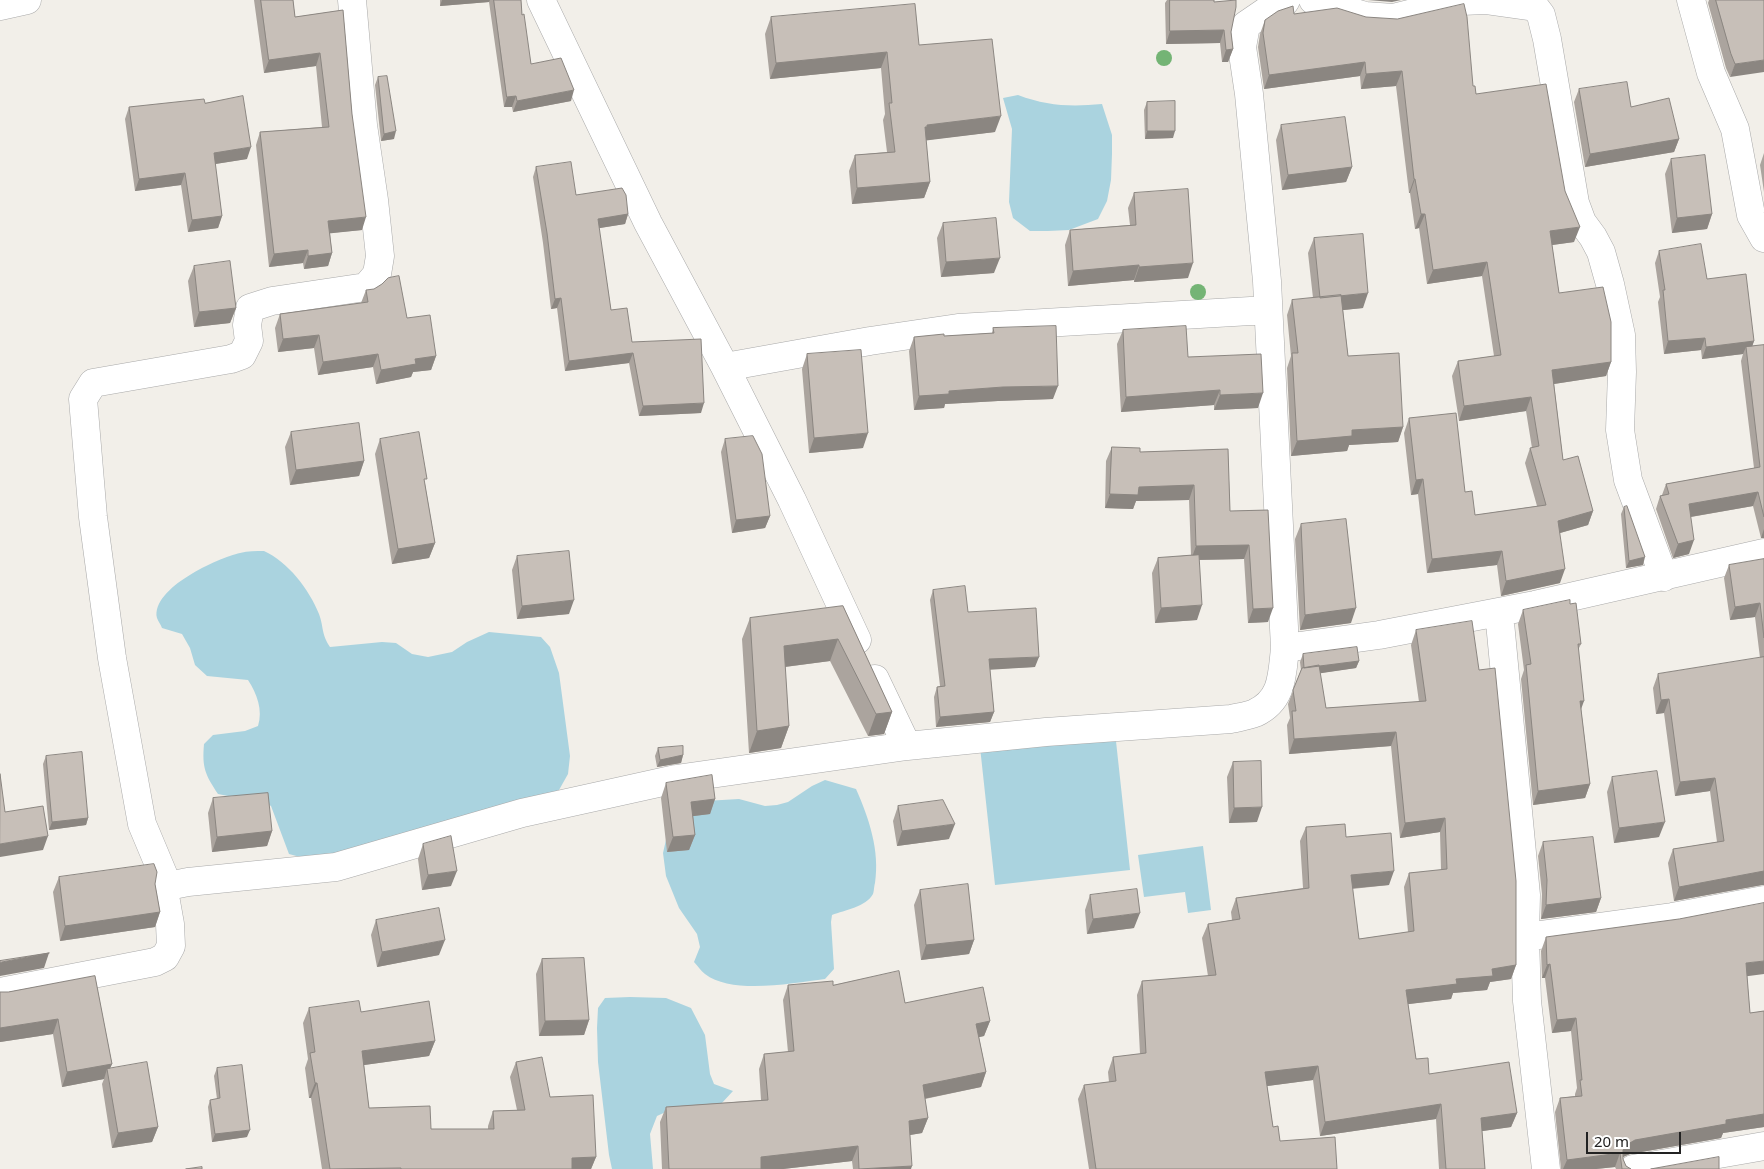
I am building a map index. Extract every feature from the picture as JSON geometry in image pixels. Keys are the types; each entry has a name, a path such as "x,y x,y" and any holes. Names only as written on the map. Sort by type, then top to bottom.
{"street":[{"path":"0,6 27,0"},
{"path":"0,992 155,962 166,957 171,946 170,924 165,896 168,886 142,824 116,678 92,517 83,399 94,383 231,359 242,355 249,341 247,325 250,308 272,301 366,287 377,274 380,256 363,125 352,0"},
{"path":"541,0 648,223 725,367 792,500 907,746"},
{"path":"168,886 214,878 336,867 522,813 676,779 907,746 1046,732 1231,719 1255,713 1274,700 1281,682 1285,648 1268,310 1250,104 1242,47 1246,24 1284,3 1286,0"},
{"path":"1313,0 1365,16 1393,18 1462,2 1485,0 1535,8 1541,15 1547,39 1575,203 1582,222 1601,252 1621,335 1620,430 1628,480 1664,577"},
{"path":"1691,0 1711,73 1735,129 1751,215 1764,238"},
{"path":"725,367 870,341 958,328 1268,310"},
{"path":"1285,648 1379,635 1499,612 1764,554"},
{"path":"1499,612 1526,895 1524,937 1526,1001 1546,1169"},
{"path":"1524,937 1672,917 1764,900"},
{"path":"1632,1169 1764,1146"}],"water":[{"path":"1018,95 1059,105 1102,104 1112,135 1112,154 1111,180 1107,201 1098,219 1069,230 1030,231 1013,218 1009,202 1012,129 1003,98"},
{"path":"264,551 289,569 304,586 319,614 324,634 330,647 382,642 396,643 412,654 428,657 452,652 467,642 489,632 541,637 550,647 559,673 570,756 568,774 559,790 545,796 340,854 304,858 289,854 271,806 255,797 218,794 207,776 204,765 204,744 213,735 245,731 258,726 259,708 251,685 248,680 207,676 195,665 190,648 182,634 162,628 157,618 158,607 164,596 188,576 230,556 246,552"},
{"path":"1115,732 1130,870 995,885 980,747"},
{"path":"825,780 856,789 869,823 876,859 875,883 870,898 849,910 832,915 834,969 825,979 763,986 731,984 705,974 694,962 700,947 697,934 679,908 666,876 663,853 668,831 705,801 739,799 765,806 777,805 788,802"},
{"path":"1203,846 1211,910 1188,913 1185,892 1144,897 1138,855"},
{"path":"605,998 666,998 691,1008 705,1035 710,1074 714,1084 733,1091 721,1104 670,1110 657,1116 650,1134 653,1169 612,1169 609,1155 598,1062 598,1008"}],"building":[{"path":"261,0 293,0 295,17 343,10 352,114 366,217 328,221 332,253 308,256 308,250 274,254 260,132 329,127 320,53 269,60"},
{"path":"494,0 521,0 531,64 561,58 574,90 517,101 516,96 507,97"},
{"path":"1170,0 1214,0 1214,2 1236,0 1231,32 1233,49 1226,50 1224,30 1170,31"},
{"path":"1716,0 1764,0 1764,60 1735,64"},
{"path":"915,4 919,45 992,39 1001,116 927,125 925,127 930,182 857,188 855,155 895,152 889,103 892,103 887,52 776,63 771,17"},
{"path":"1464,4 1467,17 1473,86 1475,86 1476,94 1546,84 1565,191 1580,227 1550,231 1559,293 1603,287 1611,322 1611,362 1552,370 1563,460 1578,456 1593,511 1558,521 1565,569 1506,581 1502,551 1432,559 1423,479 1416,480 1409,418 1456,413 1465,492 1472,491 1475,515 1546,505 1530,448 1539,446 1531,397 1464,406 1458,361 1501,355 1487,262 1433,270 1425,214 1421,214 1414,179 1402,71 1366,74 1365,62 1269,75 1263,33 1265,20 1278,11 1293,6 1294,14 1337,8 1366,17 1397,19"},
{"path":"387,76 396,131 384,134 378,77"},
{"path":"1627,82 1631,107 1669,98 1679,139 1590,154 1579,89"},
{"path":"243,96 251,147 214,153 222,216 192,220 185,173 139,179 129,107 204,99 205,103"},
{"path":"1175,101 1175,131 1147,131 1147,102"},
{"path":"1345,117 1352,167 1288,175 1281,125"},
{"path":"1705,155 1712,214 1677,218 1671,159"},
{"path":"571,162 576,195 622,188 626,195 628,214 598,219 611,310 627,308 632,342 701,339 704,403 643,406 633,353 569,361 561,298 555,299 536,167"},
{"path":"1188,189 1193,263 1139,267 1139,265 1073,271 1070,230 1136,225 1134,193"},
{"path":"996,218 1000,258 946,262 943,223"},
{"path":"1363,234 1368,293 1320,298 1314,238"},
{"path":"1701,244 1707,279 1746,274 1754,341 1706,347 1705,338 1668,341 1663,290 1665,290 1659,251"},
{"path":"230,261 236,308 199,312 194,266"},
{"path":"399,276 407,318 430,315 436,356 415,359 416,364 381,370 378,354 323,362 319,335 283,339 280,314 368,302 366,290 374,289 388,278"},
{"path":"1341,295 1348,356 1399,353 1403,427 1352,430 1352,436 1297,441 1292,353 1298,353 1292,300"},
{"path":"1056,326 1058,386 1003,387 949,391 949,394 919,396 914,337 994,333 993,328"},
{"path":"1186,326 1188,357 1261,354 1263,393 1220,395 1220,390 1126,397 1123,330"},
{"path":"1764,345 1764,517 1758,492 1689,504 1694,540 1678,544 1660,496 1669,494 1666,484 1760,467 1746,347"},
{"path":"861,350 868,433 814,438 807,354"},
{"path":"359,423 364,461 296,470 291,432"},
{"path":"419,432 427,479 424,479 435,543 398,549 380,439"},
{"path":"753,436 762,454 770,516 736,520 725,439"},
{"path":"1112,447 1140,448 1140,452 1228,449 1230,511 1268,510 1273,608 1253,609 1249,545 1196,546 1194,485 1139,487 1138,495 1110,494"},
{"path":"1627,506 1645,557 1629,561 1624,507"},
{"path":"1346,519 1356,608 1305,615 1301,524"},
{"path":"569,551 574,600 522,606 517,556"},
{"path":"1199,555 1202,605 1161,608 1158,558"},
{"path":"1764,559 1764,638 1760,603 1735,607 1729,565"},
{"path":"965,586 968,612 1036,608 1039,657 989,659 994,712 940,717 937,687 945,686 933,590"},
{"path":"1570,600 1570,604 1576,603 1581,644 1578,644 1584,701 1580,701 1590,784 1538,791 1526,665 1531,664 1523,610"},
{"path":"843,606 892,712 876,714 838,639 784,646 789,726 757,731 750,618"},
{"path":"1472,621 1479,670 1495,668 1516,881 1516,965 1492,969 1493,976 1456,979 1457,984 1406,990 1416,1059 1428,1058 1429,1074 1509,1062 1517,1113 1481,1118 1485,1169 1446,1169 1441,1104 1325,1122 1318,1066 1265,1072 1273,1127 1278,1126 1280,1141 1335,1137 1337,1169 1096,1169 1084,1085 1116,1081 1113,1057 1146,1053 1142,981 1216,975 1208,924 1240,919 1236,898 1309,888 1306,827 1345,824 1346,837 1391,833 1394,871 1351,875 1359,939 1414,931 1409,873 1447,869 1445,818 1405,823 1396,732 1294,739 1292,711 1296,711 1293,690 1302,668 1319,665 1326,708 1426,701 1416,630"},
{"path":"1357,647 1359,661 1304,668 1303,654"},
{"path":"1764,657 1764,871 1679,887 1673,849 1724,841 1715,778 1680,782 1669,699 1661,700 1658,674"},
{"path":"683,746 683,755 660,760 658,748"},
{"path":"82,752 88,818 52,822 46,756"},
{"path":"1261,761 1262,807 1234,808 1233,762"},
{"path":"1657,771 1665,822 1619,828 1612,777"},
{"path":"0,774 5,812 43,806 48,836 0,844"},
{"path":"712,775 715,799 691,802 695,835 673,837 666,783"},
{"path":"268,793 272,831 217,837 213,798"},
{"path":"943,800 955,824 902,831 898,806"},
{"path":"451,836 457,871 428,875 423,844"},
{"path":"1593,837 1601,898 1546,905 1547,880 1543,842"},
{"path":"154,864 157,872 155,884 160,912 65,926 59,877"},
{"path":"968,884 974,940 926,945 920,890"},
{"path":"1137,889 1140,913 1093,919 1090,895"},
{"path":"1764,903 1764,961 1746,963 1750,1013 1764,1011 1764,1114 1726,1120 1726,1124 1635,1140 1623,1150 1623,1159 1626,1166 1631,1169 1622,1169 1620,1153 1567,1160 1560,1098 1582,1096 1580,1080 1582,1080 1576,1018 1557,1020 1550,964 1547,965 1546,937 1679,919"},
{"path":"439,908 445,940 382,952 376,920"},
{"path":"49,953 2,962 0,963 0,961"},
{"path":"584,958 589,1020 545,1021 542,959"},
{"path":"899,971 905,1003 983,987 990,1021 976,1024 986,1072 923,1085 928,1118 909,1121 912,1166 859,1169 858,1146 761,1157 761,1169 669,1169 666,1107 768,1100 764,1054 794,1051 788,985 833,981 833,985"},
{"path":"95,976 112,1064 67,1072 58,1019 0,1028 0,992"},
{"path":"359,1001 361,1012 429,1001 435,1041 362,1051 369,1108 430,1106 431,1129 494,1129 493,1111 525,1110 516,1062 542,1057 550,1097 593,1095 596,1157 572,1158 572,1169 330,1169 317,1083 315,1083 310,1053 315,1052 309,1008"},
{"path":"147,1062 158,1127 118,1133 107,1069"},
{"path":"242,1065 250,1130 215,1134 210,1100 220,1098 217,1068"},
{"path":"1719,1157 1719,1169 1651,1169"},
{"path":"202,1167 202,1169 186,1169"}]}
